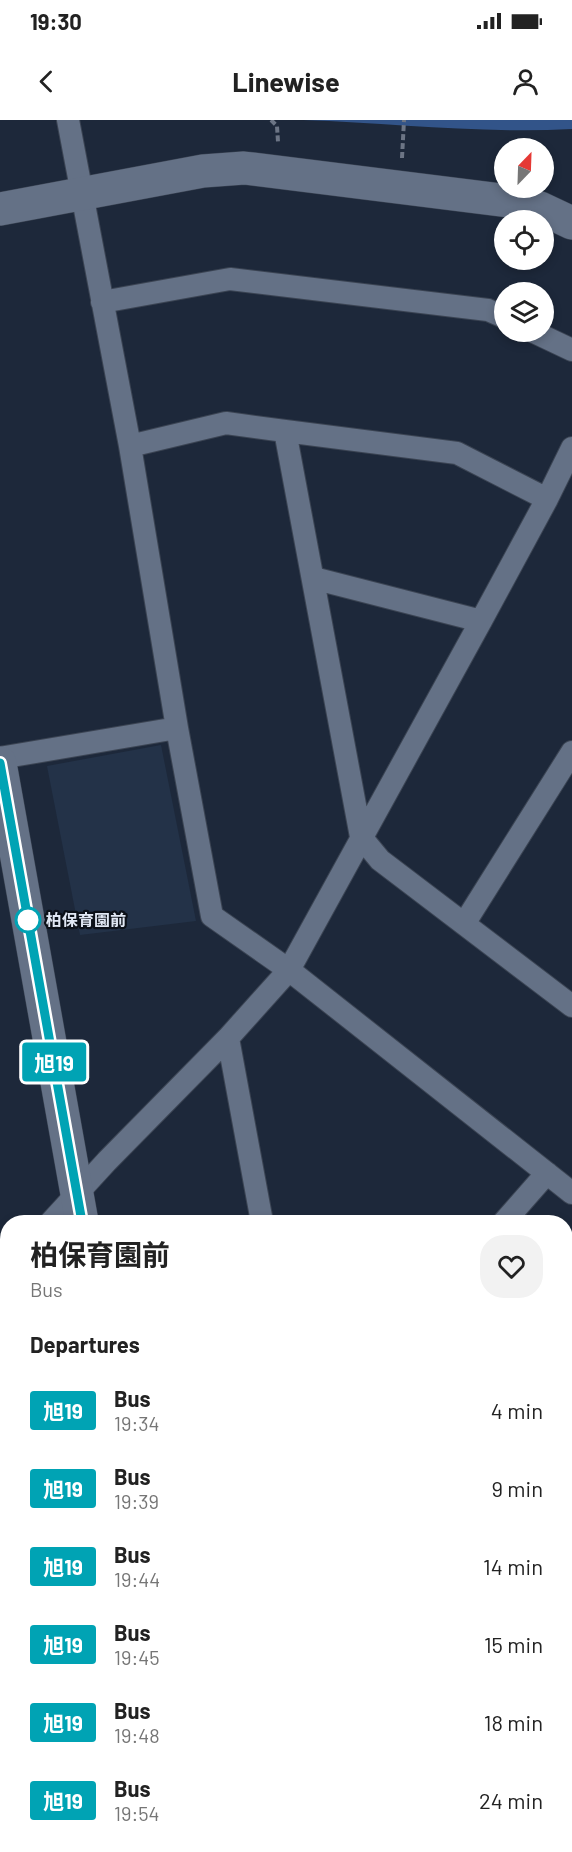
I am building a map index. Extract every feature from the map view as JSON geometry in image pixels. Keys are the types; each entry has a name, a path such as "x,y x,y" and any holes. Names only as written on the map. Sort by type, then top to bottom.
{"street":[{"path":"68,120 130,446 177,728 212,916 289,970 572,1193"},
{"path":"0,209 203,171 244,168 518,202 540,208 572,223"},
{"path":"102,302 230,279 488,310 494,313"},
{"path":"554,341 572,350"},
{"path":"130,446 226,423 457,453 547,499"},
{"path":"285,431 361,837 380,860 572,1006"},
{"path":"66,1215 80,1208 107,1161 228,1038 289,970 482,621 572,448"},
{"path":"313,578 482,621"},
{"path":"0,758 177,728"},
{"path":"464,924 572,752"},
{"path":"0,763 80,1208"},
{"path":"228,1038 261,1215"},
{"path":"510,1215 547,1173"}],"path":[{"path":"271,120 277,126 278,142"},
{"path":"402,159 404,120"}],"shaded area":[{"path":"303,120 572,120 572,129 471,129"},
{"path":"161,745 196,921 80,935 47,766"}],"bus line":[{"name":"旭19","path":"0,763 81,1215"}],"place":[{"name":"柏保育園前","path":"28,920"}]}
